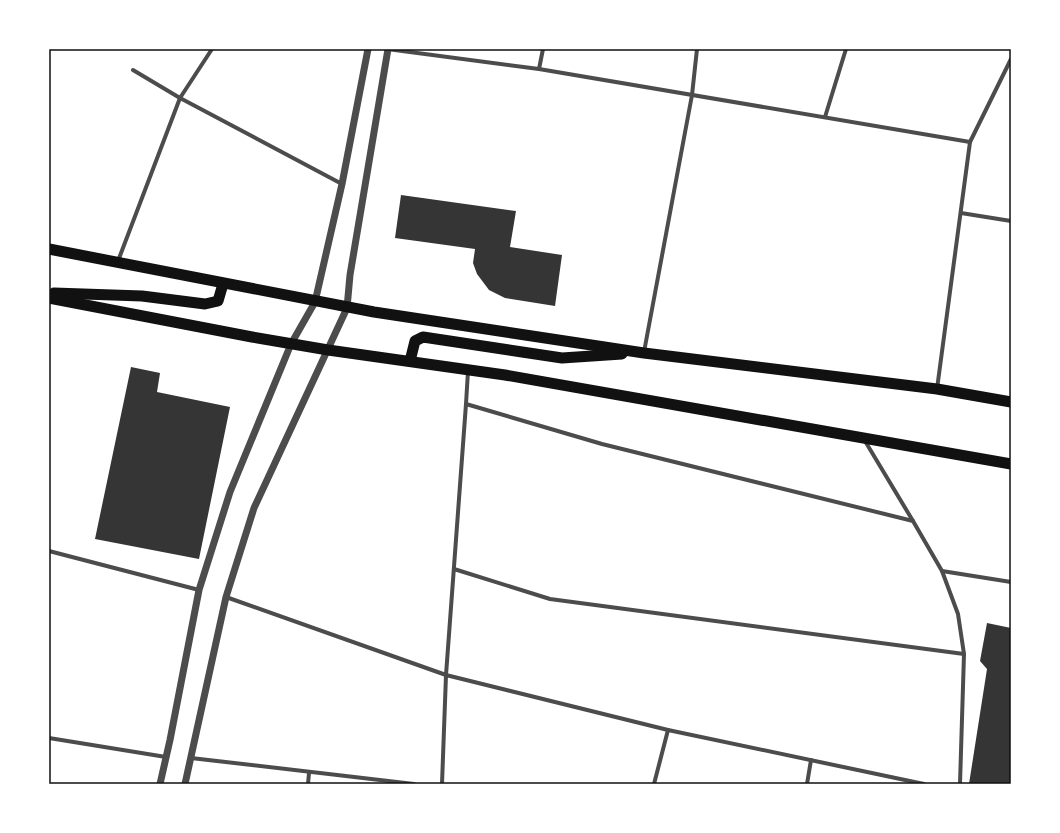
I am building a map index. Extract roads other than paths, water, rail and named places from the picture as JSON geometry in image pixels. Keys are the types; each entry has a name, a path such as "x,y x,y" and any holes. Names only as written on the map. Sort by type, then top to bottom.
{"highway":[{"path":"49,249 347,308 644,353 937,389 1011,402"},
{"path":"49,293 142,296 205,304 218,301 223,284"},
{"path":"49,298 291,344 410,360 504,375 1011,464"},
{"path":"410,360 415,341 423,337 562,358 644,353"}],"street":[{"path":"117,263 180,98 212,49"},
{"path":"160,784 199,590 230,492 291,344 315,302 342,184 368,49"},
{"path":"185,784 226,597 254,508 347,308 358,230 388,49 539,69 970,142"},
{"path":"539,69 542,49"},
{"path":"644,353 692,95 697,49"},
{"path":"825,117 846,49"},
{"path":"937,389 970,142 1011,58"},
{"path":"133,70 180,98 342,184"},
{"path":"961,213 1011,221"},
{"path":"442,784 446,674 468,370"},
{"path":"466,404 602,444 913,521"},
{"path":"863,438 942,571 958,614 964,654 960,784"},
{"path":"49,551 199,590"},
{"path":"454,569 550,599 964,654"},
{"path":"942,571 1011,582"},
{"path":"226,597 446,674 668,730 924,784"},
{"path":"654,784 668,730"},
{"path":"49,738 166,758"},
{"path":"191,758 309,773 414,784"},
{"path":"807,784 812,760"},
{"path":"308,784 309,773"}]}
